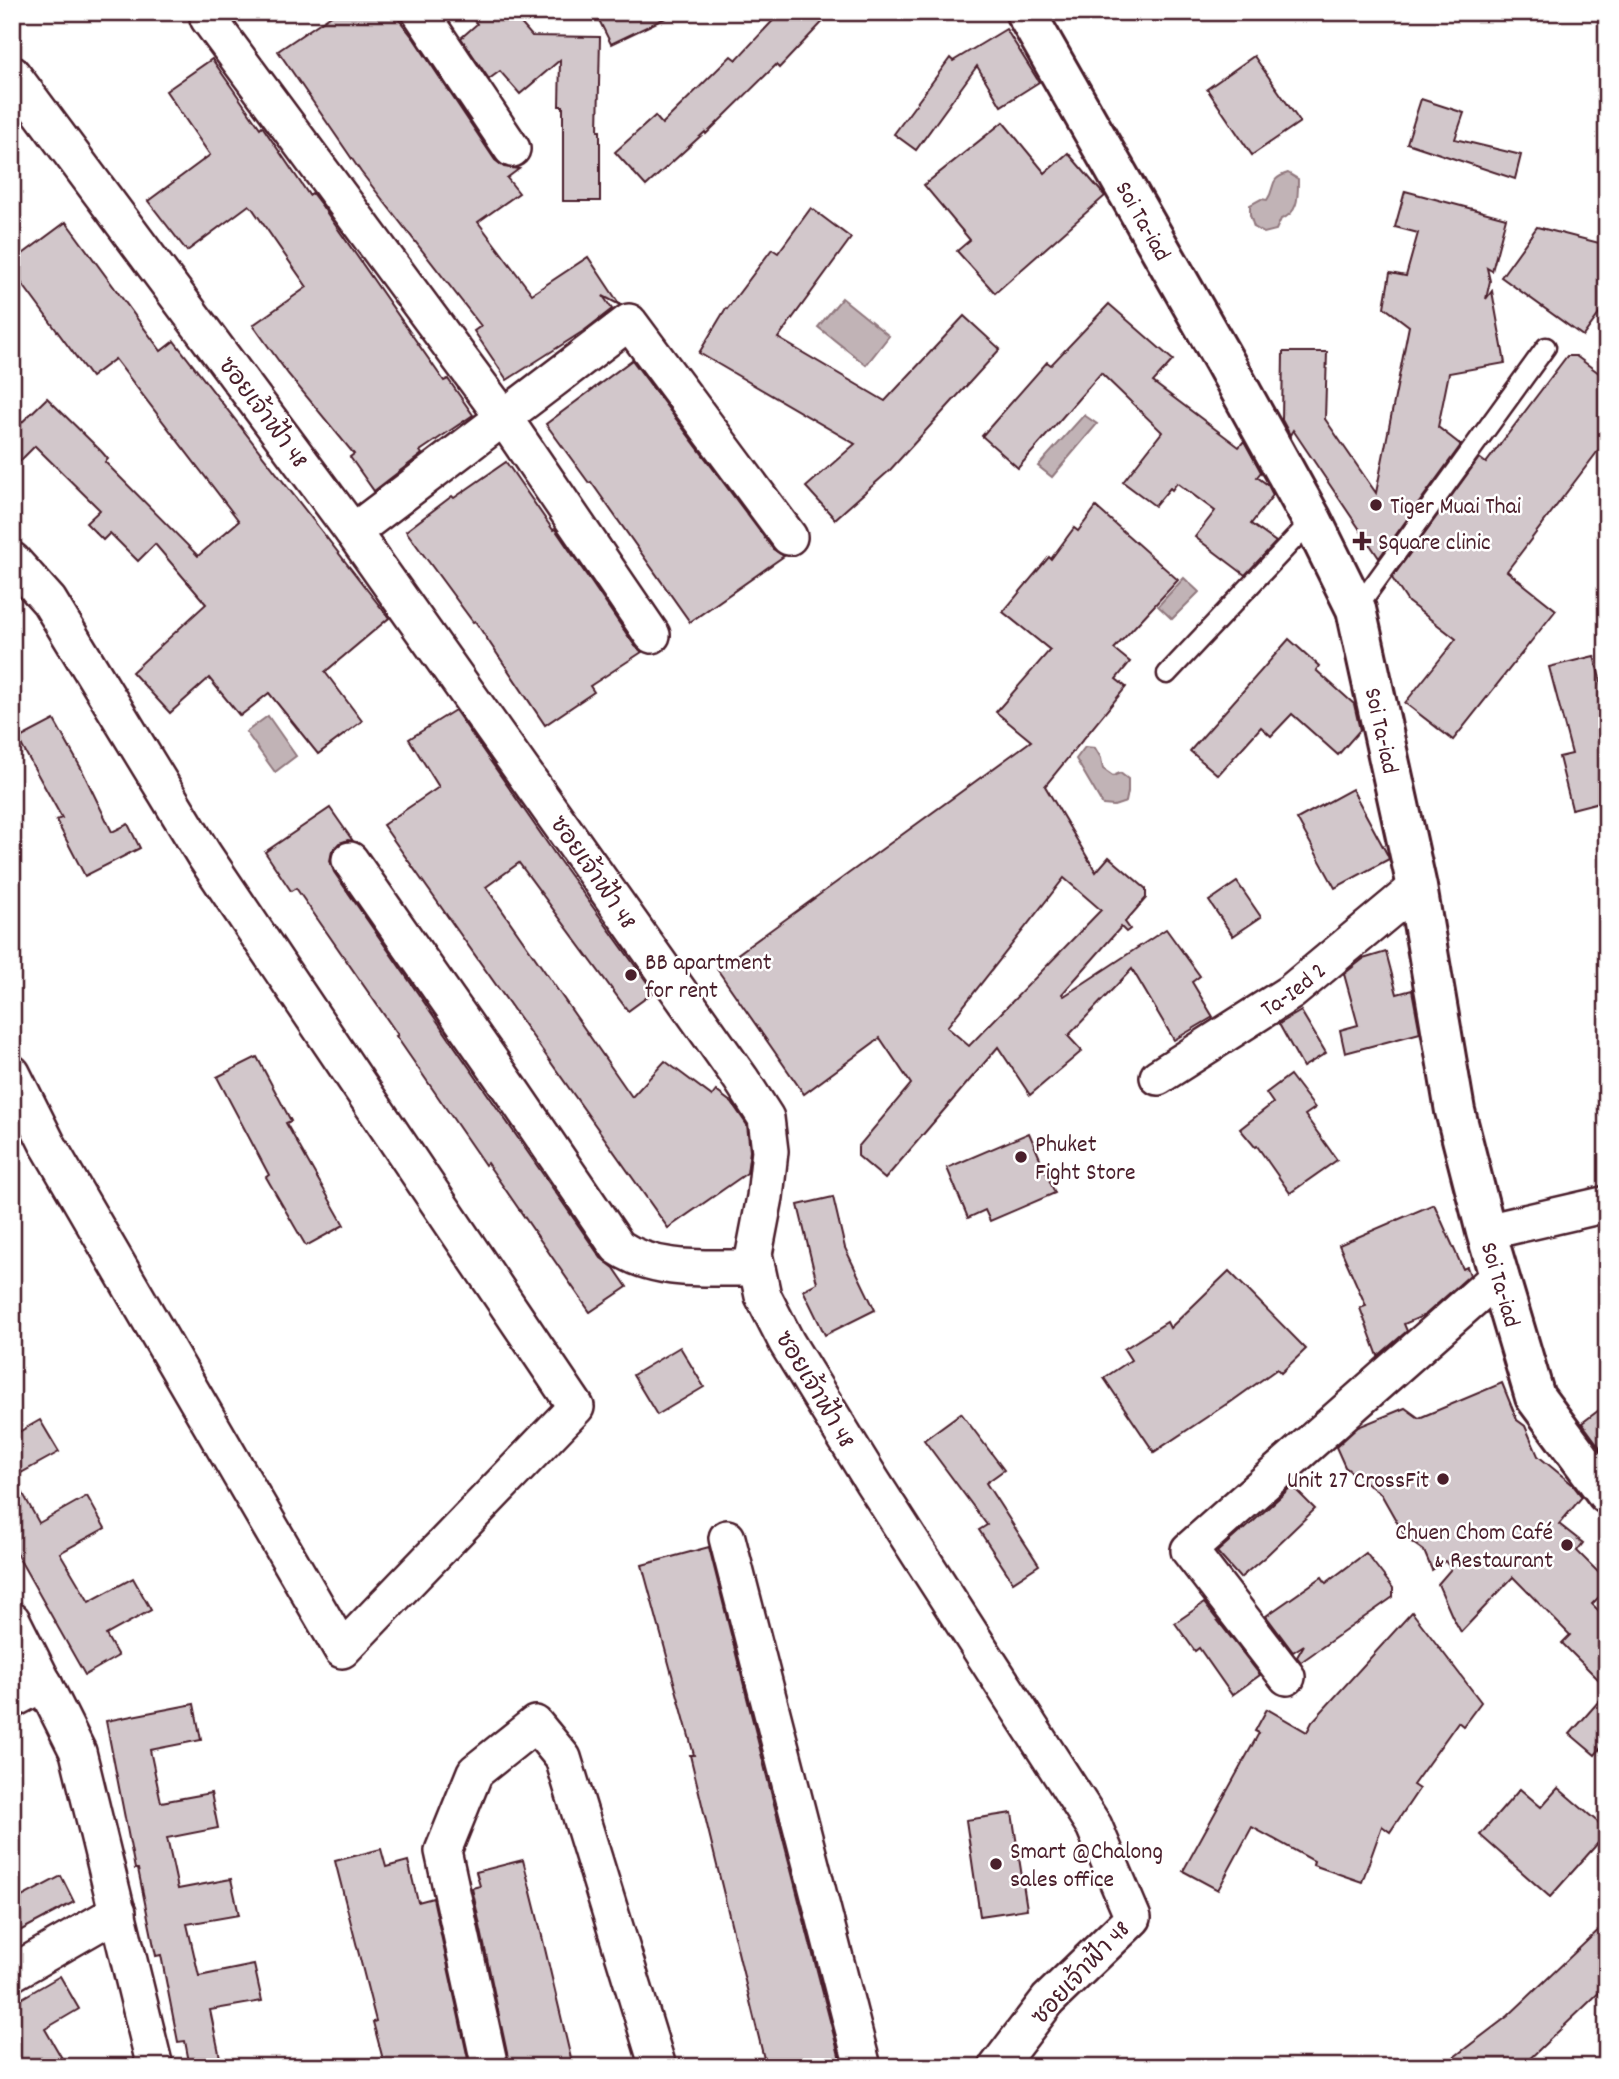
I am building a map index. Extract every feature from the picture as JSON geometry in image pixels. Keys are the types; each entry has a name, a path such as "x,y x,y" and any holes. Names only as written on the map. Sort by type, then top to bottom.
{"street":[{"path":"220,12 208,18 504,418 652,635"},
{"path":"420,12 512,149"},
{"name":"Soi Ta-iad","path":"1025,12 1216,347 1312,520 1356,608 1417,887 1455,1111 1486,1232 1535,1397 1607,1494"},
{"name":"ซอยเจ้าฟ้า 48","path":"12,74 353,532 766,1118 770,1151 765,1197 754,1254 763,1296 787,1343 872,1481 1094,1826 1133,1918 1048,2000 997,2067"},
{"path":"353,532 629,322 789,537"},
{"path":"12,560 49,601 205,855 576,1407 342,1650 47,1143 12,1073"},
{"path":"350,860 618,1247 631,1256 657,1264 757,1268"},
{"name":"Ta-Ied 2","path":"1158,1077 1291,992 1417,887"},
{"path":"1486,1232 1607,1204"},
{"path":"1287,1677 1189,1550 1500,1275"},
{"path":"727,1538 863,2067"},
{"path":"12,1620 78,1752 155,2067"},
{"path":"12,1700 44,1683"},
{"path":"490,2067 443,1851 475,1772 535,1724 564,1758 658,2067"},
{"path":"12,1973 118,1912"}],"lane":[{"path":"1356,608 1546,347"},
{"path":"1167,674 1312,520"}],"shaded area":[{"path":"1288,173 1298,179 1294,208 1281,219 1276,230 1264,233 1254,227 1250,205 1261,199 1267,200 1277,178"},
{"path":"842,298 889,336 866,365 818,327"},
{"path":"1084,415 1097,424 1052,477 1038,466"},
{"path":"1184,578 1199,592 1172,619 1158,606"},
{"path":"268,716 296,756 275,772 246,732"},
{"path":"1085,747 1095,748 1103,769 1113,776 1120,773 1128,779 1126,802 1114,806 1103,805 1076,759"}],"building":[{"path":"336,12 393,12 495,160 504,167 519,169 507,178 519,193 478,222 532,294 588,257 620,305 603,296 612,309 585,330 507,380 474,331 481,326 361,172 278,51"},
{"path":"467,12 511,12 532,36 600,37 600,201 563,201 560,60 520,94 500,71 489,79 461,38 477,24"},
{"path":"595,12 678,12 611,44"},
{"path":"781,12 832,12 779,68 776,65 706,134 705,132 646,186 615,152 655,116 662,124 731,56 736,60"},
{"path":"1006,29 1039,82 1001,106 977,66 916,150 894,134 950,58 953,61"},
{"path":"1254,56 1300,122 1252,155 1207,89"},
{"path":"212,59 309,195 312,193 322,206 444,381 448,379 473,415 420,451 422,454 374,491 350,457 354,454 288,374 253,325 307,287 252,208 249,205 187,251 148,201 210,155 166,91"},
{"path":"1421,99 1464,113 1455,139 1521,155 1515,179 1407,143"},
{"path":"1003,122 1045,173 1068,153 1105,196 995,293 957,251 970,240 924,185"},
{"path":"1405,191 1506,218 1492,271 1487,268 1490,281 1486,299 1492,291 1505,363 1449,373 1438,427 1461,445 1379,558 1293,430 1290,435 1282,420 1283,352 1327,352 1325,419 1376,493 1409,326 1384,307 1390,273 1406,276 1418,233 1395,227"},
{"path":"811,208 851,238 778,338 885,401 964,316 1000,349 890,470 835,519 806,487 855,444 699,353 726,308 772,249 778,253"},
{"path":"66,222 161,351 174,341 389,618 325,672 362,721 318,754 269,693 240,716 209,678 170,713 132,672 206,604 155,544 138,561 110,533 103,540 86,523 100,510 35,446 12,469 12,432 47,398 101,451 108,459 105,462 198,556 239,521 115,359 91,377 12,270 12,262"},
{"path":"1537,227 1607,245 1607,303 1583,336 1501,277"},
{"path":"1109,304 1173,360 1153,382 1239,447 1244,441 1261,472 1257,477 1268,485 1273,495 1251,524 1276,542 1245,575 1195,537 1215,511 1177,483 1155,506 1123,482 1162,432 1101,373 1018,468 982,436 1047,362 1051,365"},
{"path":"1567,356 1576,356 1607,379 1607,439 1507,571 1556,610 1453,740 1405,703 1456,639 1408,602 1392,578 1479,458 1486,463"},
{"path":"632,360 773,549 784,556 690,622 591,482 589,483 546,424"},
{"path":"506,462 635,646 642,652 590,686 594,692 545,725 475,621 473,622 406,531 452,496 454,498"},
{"path":"1096,507 1178,580 1114,649 1130,662 1116,679 1126,687 1045,786 1096,872 1109,857 1146,889 1146,898 1125,922 1130,929 1126,932 1121,927 1062,994 1064,996 1166,929 1200,976 1192,982 1213,1017 1174,1040 1132,969 1068,1036 1082,1051 1030,1095 998,1047 885,1179 858,1156 858,1147 911,1084 880,1038 804,1094 717,969 1031,741 996,712 1050,650 1003,612 1049,557 1051,559 1074,528 1078,531","holes":["1064,878 1101,910 969,1046 947,1027"]},
{"path":"1289,639 1319,666 1316,670 1354,704 1360,730 1338,755 1292,714 1271,736 1261,727 1218,775 1190,751"},
{"path":"1594,656 1607,705 1607,800 1572,809 1559,757 1572,754 1549,667"},
{"path":"455,710 654,992 628,1011 519,863 486,887 632,1097 665,1061 712,1096 716,1091 732,1103 747,1125 750,1151 747,1173 668,1228 383,825 439,787 409,739"},
{"path":"54,720 112,832 128,824 140,848 85,876 56,820 62,818 18,739"},
{"path":"1352,789 1389,859 1335,888 1297,819"},
{"path":"330,808 353,841 339,843 332,851 330,861 334,872 601,1258 614,1268 627,1287 590,1312 487,1163 485,1165 296,888 291,891 265,852"},
{"path":"1237,882 1261,917 1233,936 1209,901"},
{"path":"1386,952 1397,994 1412,990 1420,1033 1345,1053 1340,1030 1358,1025 1344,974 1363,959"},
{"path":"1301,1011 1326,1053 1303,1067 1279,1024"},
{"path":"257,1057 291,1121 286,1123 344,1225 306,1246 266,1177 269,1175 217,1077"},
{"path":"1290,1075 1315,1108 1305,1115 1337,1160 1290,1193 1257,1146 1255,1147 1240,1129 1273,1103 1266,1093"},
{"path":"1029,1133 1055,1193 990,1221 985,1210 968,1218 947,1168"},
{"path":"833,1197 845,1248 875,1310 825,1335 803,1290 817,1283 798,1205"},
{"path":"1434,1204 1463,1269 1467,1267 1470,1275 1425,1315 1404,1324 1407,1331 1378,1356 1360,1308 1366,1306 1339,1245"},
{"path":"1229,1271 1306,1349 1281,1373 1277,1369 1154,1452 1104,1378 1131,1360 1124,1349 1167,1322 1170,1328"},
{"path":"680,1347 704,1387 657,1415 633,1375"},
{"path":"1502,1383 1517,1420 1525,1426 1538,1456 1572,1484 1582,1497 1559,1524 1583,1543 1577,1551 1607,1581 1607,1589 1592,1604 1607,1619 1607,1688 1562,1643 1570,1635 1513,1577 1461,1632 1438,1584 1451,1569 1445,1561 1432,1570 1424,1551 1406,1538 1381,1494 1345,1467 1336,1447 1358,1427 1405,1408 1419,1418"},
{"path":"1607,1404 1607,1457 1582,1423"},
{"path":"961,1413 1004,1470 986,1483 1039,1565 1013,1582 979,1530 987,1525 924,1440"},
{"path":"40,1420 59,1452 14,1477 39,1523 87,1496 105,1528 60,1553 89,1602 133,1578 151,1610 106,1635 118,1656 85,1675 12,1546 12,1436"},
{"path":"1292,1486 1315,1509 1240,1578 1217,1552"},
{"path":"709,1547 842,2067 766,2067 690,1755 694,1755 642,1565"},
{"path":"1366,1553 1393,1588 1393,1597 1301,1662 1297,1657 1304,1645 1293,1652 1266,1616 1322,1577 1326,1583"},
{"path":"1204,1603 1260,1675 1232,1695 1199,1648 1195,1651 1175,1623"},
{"path":"1412,1612 1481,1702 1463,1726 1458,1722 1413,1785 1419,1789 1390,1832 1382,1826 1362,1882 1313,1865 1314,1861 1252,1827 1218,1890 1183,1871 1259,1733 1255,1731 1267,1709 1307,1732 1312,1722"},
{"path":"1607,1692 1607,1741 1595,1755 1570,1734"},
{"path":"194,1704 201,1740 150,1750 161,1802 211,1793 218,1828 167,1838 178,1889 231,1879 239,1915 187,1924 199,1976 254,1965 262,2001 210,2010 222,2067 190,2067 185,2041 178,2042 161,1955 156,1956 138,1869 135,1869 106,1721"},
{"path":"1558,1788 1607,1830 1607,1833 1550,1897 1480,1835 1520,1789 1541,1807"},
{"name":"Smart @Chalong sales office","path":"1012,1813 1027,1909 980,1916 966,1820"},
{"path":"381,1849 386,1867 408,1861 418,1902 433,1898 468,2059 436,2067 385,2067 373,2022 376,2021 335,1861"},
{"path":"523,1860 573,2067 510,2067 472,1888 480,1886 476,1872"},
{"path":"61,1876 74,1902 12,1935 12,1902"},
{"path":"1607,1922 1607,1985 1521,2067 1441,2067 1508,2016"},
{"path":"60,1976 79,2009 45,2029 67,2067 22,2067 12,2050 12,2004"}],"place":[{"name":"Tiger Muai Thai","path":"1376,505"},
{"name":"Square clinic","path":"1362,541"},
{"name":"BB apartment for rent","path":"631,975"},
{"name":"Phuket Fight Store","path":"1021,1157"},
{"name":"Unit 27 CrossFit","path":"1443,1479"},
{"name":"Chuen Chom Café & Restaurant","path":"1567,1545"},
{"name":"Smart @Chalong sales office","path":"996,1864"}]}
